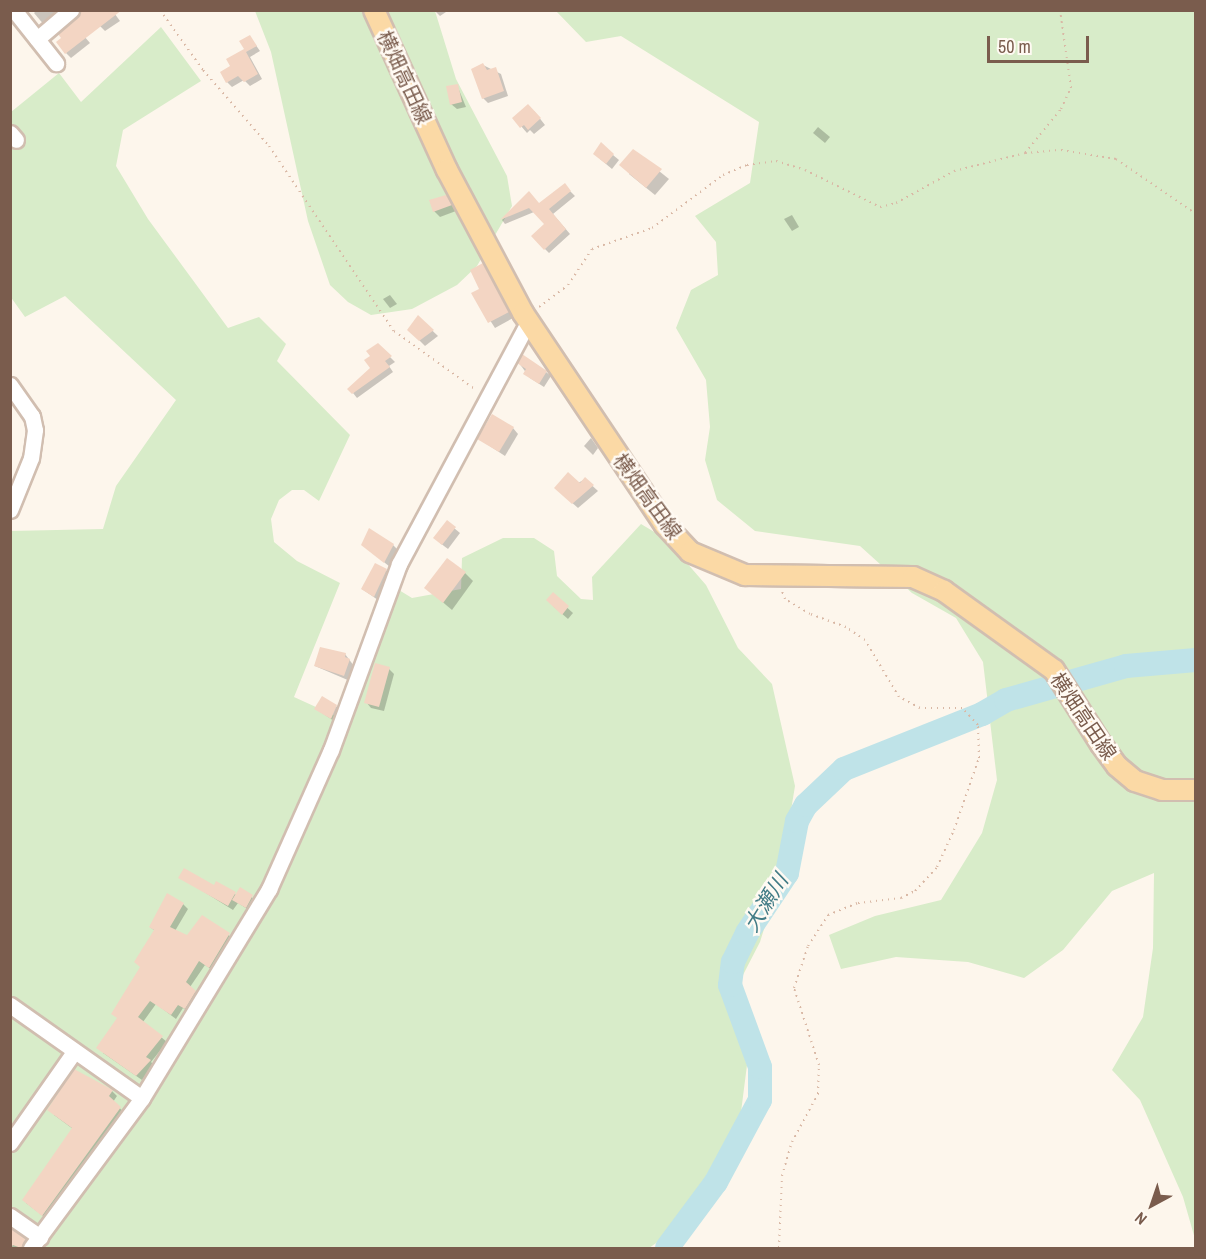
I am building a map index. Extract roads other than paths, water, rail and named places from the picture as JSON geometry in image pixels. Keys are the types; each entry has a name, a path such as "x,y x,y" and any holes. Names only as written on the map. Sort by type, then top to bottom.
{"main road":[{"name":"横畑高田線","path":"374,10 447,170 525,318 665,525 690,552 745,575 775,578 913,577 944,591 1054,670 1101,744 1135,781 1162,790 1196,790"}],"street":[{"path":"14,10 56,63"},
{"path":"37,39 71,10"},
{"path":"10,1216 35,1243 142,1098 268,890 331,750 399,564 488,399 525,318"},
{"path":"10,385 32,416 35,430 31,458 15,484 10,510"},
{"path":"10,1005 142,1098"},
{"path":"10,1143 74,1052"}],"waterway":[{"name":"大瀬川","path":"667,1248 716,1182 760,1100 760,1067 730,985 733,962 747,933 787,873 797,821 806,805 844,769 982,714 1006,700 1126,666 1196,660"}]}
